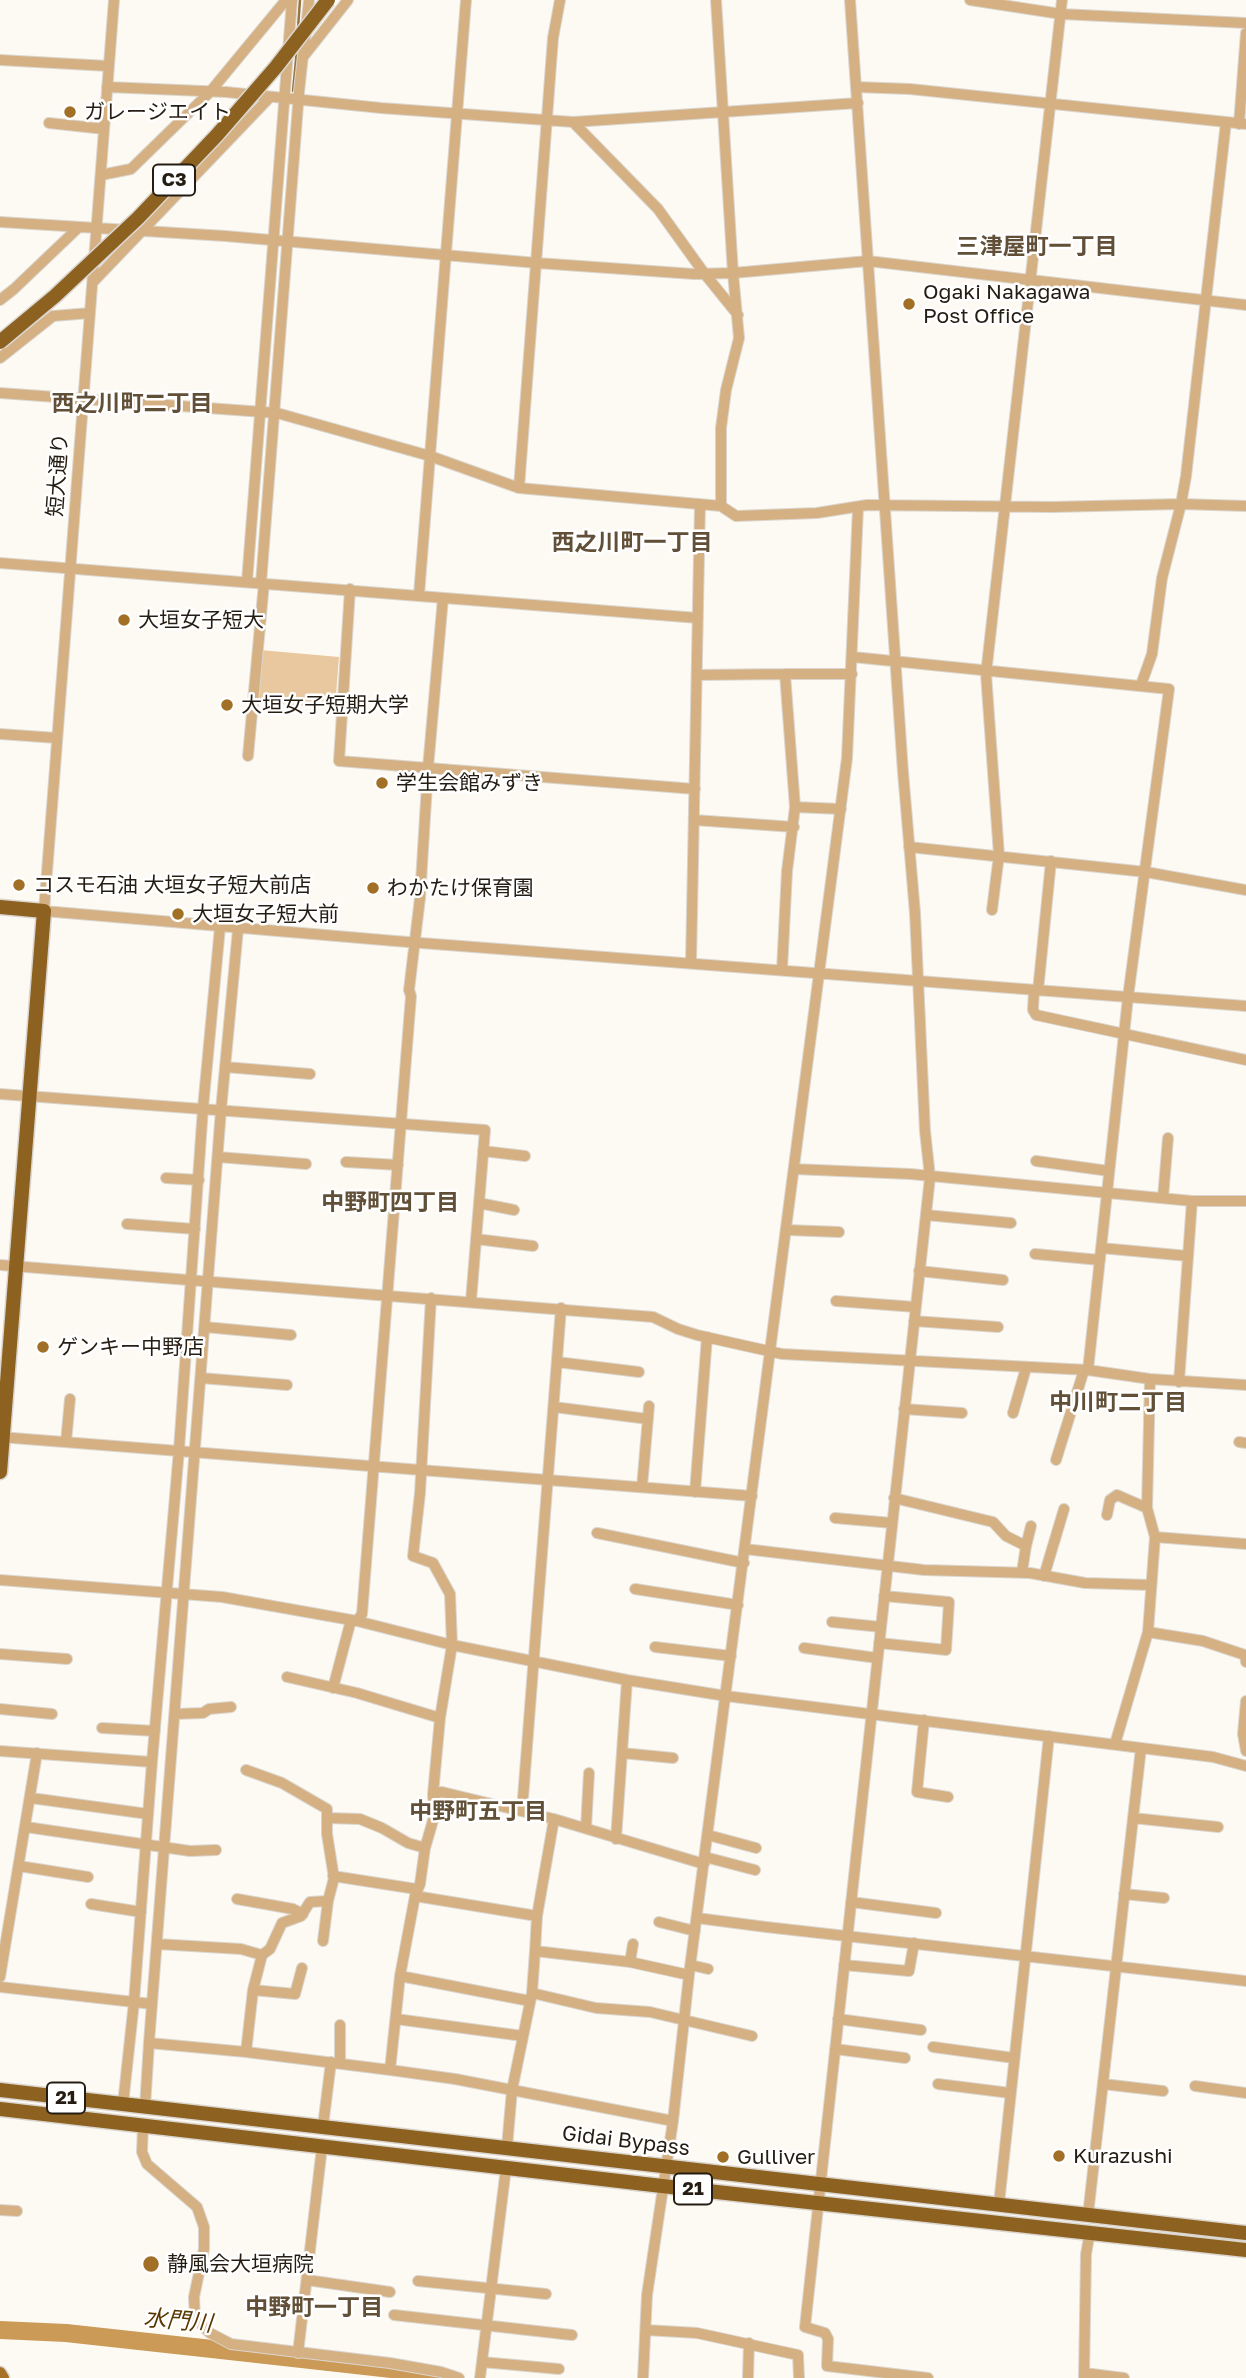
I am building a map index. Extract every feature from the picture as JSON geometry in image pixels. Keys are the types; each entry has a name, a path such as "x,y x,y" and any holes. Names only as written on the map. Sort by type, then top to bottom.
{"highway":[{"name":"C3","path":"0,341 55,296 147,209 276,67 328,0"},
{"path":"0,907 44,911 0,1472"},
{"name":"Gidai Bypass","path":"0,2090 1246,2233"},
{"name":"Gidai Bypass","path":"0,2109 1246,2250"}],"main road":[{"path":"0,2373 3,2378"}],"street":[{"name":"短大通り","path":"44,911 114,0"},
{"path":"101,175 131,169 210,92 286,0"},
{"path":"267,412 281,241 285,98 292,0"},
{"path":"248,756 267,412 281,241 309,0"},
{"path":"303,57 348,0"},
{"path":"419,595 466,0"},
{"path":"519,488 553,38 560,0"},
{"path":"716,0 738,315 737,354 726,390 721,428 721,506"},
{"path":"850,0 930,1177 805,2328 825,2333 828,2339 827,2366 928,2378"},
{"path":"970,0 1060,14 1246,23"},
{"path":"992,910 999,855 987,670 1062,0"},
{"path":"856,86 910,89 1243,124 1246,33"},
{"path":"0,60 108,66"},
{"path":"107,87 210,92 573,122 858,103"},
{"path":"92,282 270,97"},
{"path":"573,122 658,209 738,315"},
{"path":"1141,685 1152,654 1162,578 1181,504 1226,122"},
{"path":"49,123 104,129"},
{"path":"0,222 704,273 733,273 868,261 1246,305"},
{"path":"0,300 79,227"},
{"path":"0,358 53,316 90,313"},
{"path":"0,393 267,412 430,456 519,488 721,506 736,516 817,513 866,505 1246,506"},
{"path":"691,963 701,504"},
{"path":"643,2378 648,2295 673,2121 690,1970 847,758 858,508"},
{"path":"0,564 698,618"},
{"path":"350,589 339,761 695,789"},
{"path":"333,1688 354,1620 362,1614 443,598"},
{"path":"853,657 1168,689 1128,997 1086,1370 1056,1460"},
{"path":"782,970 787,871 795,807 785,674"},
{"path":"697,675 852,674"},
{"path":"0,734 57,738"},
{"path":"795,807 841,809"},
{"path":"694,820 794,827"},
{"path":"909,847 1146,872 1246,890"},
{"path":"1051,861 1033,1010 1036,1015 1246,1059"},
{"path":"44,911 414,943 1246,1006"},
{"path":"135,2106 143,2003 141,1912 155,1846 175,1714 175,1592 187,1451 201,1378 205,1327 195,1229 199,1180 213,1109 225,1067 228,928"},
{"path":"135,2106 149,2043 143,2003 157,1944 155,1846 148,1814 152,1762 175,1592 200,1280 218,1157 213,1109 228,928"},
{"path":"225,1067 310,1074"},
{"path":"0,1094 485,1130 471,1301"},
{"path":"1163,1198 1168,1138"},
{"path":"483,1151 525,1156"},
{"path":"218,1157 306,1164"},
{"path":"1036,1161 1109,1171"},
{"path":"346,1162 398,1165"},
{"path":"794,1169 930,1177 1192,1201 1246,1201"},
{"path":"166,1178 199,1180"},
{"path":"1179,1382 1192,1201"},
{"path":"479,1203 514,1210"},
{"path":"926,1215 1011,1223"},
{"path":"127,1224 195,1229"},
{"path":"786,1230 839,1232"},
{"path":"476,1239 533,1246"},
{"path":"1101,1248 1188,1256"},
{"path":"1035,1254 1100,1260"},
{"path":"0,1265 653,1317 678,1329 771,1352 909,1362 1086,1370 1179,1382 1246,1385"},
{"path":"919,1271 1003,1280"},
{"path":"390,2070 400,1976 425,1848 434,1817 433,1794 440,1718 452,1644 450,1594 433,1563 413,1556 420,1493 431,1298"},
{"path":"836,1301 915,1307"},
{"path":"522,1811 561,1308"},
{"path":"914,1321 998,1327"},
{"path":"205,1327 291,1335"},
{"path":"695,1492 708,1337"},
{"path":"557,1362 639,1372"},
{"path":"1013,1413 1026,1368"},
{"path":"201,1378 286,1385"},
{"path":"1115,1744 1148,1632 1155,1537 1147,1507 1150,1379"},
{"path":"66,1442 70,1399"},
{"path":"642,1487 649,1406"},
{"path":"554,1407 648,1419"},
{"path":"904,1409 962,1413"},
{"path":"1,1437 752,1496"},
{"path":"1107,1515 1110,1500 1117,1495 1147,1507"},
{"path":"894,1498 993,1522 1006,1536 1026,1546"},
{"path":"1044,1576 1064,1508"},
{"path":"835,1518 892,1523"},
{"path":"1022,1572 1031,1526"},
{"path":"597,1533 744,1563"},
{"path":"1155,1537 1246,1544"},
{"path":"745,1549 924,1570 1022,1572 1085,1583 1150,1585"},
{"path":"0,1580 222,1597 354,1620 452,1644 627,1680 726,1696 1213,1757 1246,1766"},
{"path":"635,1589 738,1605"},
{"path":"879,1643 946,1650 949,1602 884,1596"},
{"path":"832,1622 881,1627"},
{"path":"1148,1632 1203,1641 1245,1655 1246,1662"},
{"path":"655,1647 731,1656"},
{"path":"804,1648 877,1658"},
{"path":"0,1654 67,1659"},
{"path":"287,1677 440,1718"},
{"path":"616,1839 627,1680"},
{"path":"1246,1701 1243,1734 1246,1751"},
{"path":"175,1714 203,1713 209,1709 231,1707"},
{"path":"0,1709 52,1714"},
{"path":"924,1720 917,1792 948,1797"},
{"path":"102,1728 155,1731"},
{"path":"999,2204 1049,1736"},
{"path":"1088,2215 1141,1748"},
{"path":"0,1751 152,1762"},
{"path":"0,1977 4,1926 19,1866 37,1753"},
{"path":"622,1753 673,1758"},
{"path":"246,1770 282,1783 327,1809 327,1834 333,1876 323,1941"},
{"path":"586,1828 589,1773"},
{"path":"433,1794 442,1792 554,1819 616,1839 755,1870"},
{"path":"31,1798 148,1814"},
{"path":"327,1818 360,1819 408,1843 425,1848"},
{"path":"1133,1818 1218,1827"},
{"path":"507,2147 512,2090 531,1997 537,1916 554,1819"},
{"path":"26,1827 155,1846 186,1856 216,1850"},
{"path":"708,1835 757,1848"},
{"path":"19,1866 88,1877"},
{"path":"333,1876 537,1916"},
{"path":"1124,1894 1164,1898"},
{"path":"237,1899 293,1909 303,1914"},
{"path":"246,2052 253,1990 262,1955 270,1949 282,1923 303,1914 310,1902 328,1901"},
{"path":"851,1902 936,1913"},
{"path":"91,1904 141,1912"},
{"path":"698,1917 1246,1981"},
{"path":"659,1922 695,1931"},
{"path":"844,1965 909,1971 914,1943"},
{"path":"157,1944 241,1949 262,1955"},
{"path":"630,1962 633,1944"},
{"path":"535,1951 690,1970 708,1969"},
{"path":"253,1990 295,1994 302,1968"},
{"path":"400,1976 596,2008 650,2012 751,2036"},
{"path":"0,1987 143,2003"},
{"path":"396,2019 523,2036"},
{"path":"838,2019 921,2030"},
{"path":"323,2126 340,2025"},
{"path":"149,2043 390,2070 673,2121"},
{"path":"933,2047 1014,2058"},
{"path":"835,2049 905,2058"},
{"path":"938,2084 1010,2093"},
{"path":"1103,2084 1163,2091"},
{"path":"1195,2086 1246,2093"},
{"path":"138,2124 142,2152 147,2164 197,2207 204,2227 204,2249 194,2297 195,2319 211,2333 231,2344 390,2362 459,2378"},
{"path":"298,2353 322,2147"},
{"path":"480,2378 506,2168"},
{"path":"0,2210 16,2211"},
{"path":"1090,2232 1086,2254 1084,2376 1124,2378"},
{"path":"307,2280 390,2292"},
{"path":"418,2281 546,2294"},
{"path":"394,2315 572,2335"},
{"path":"646,2330 696,2333 798,2355 799,2378"},
{"path":"748,2378 749,2343"},
{"path":"482,2362 559,2369"}],"shaded area":[{"path":"260,650 339,657 335,708 255,702"}],"waterway":[{"path":"298,28 300,0"},
{"path":"293,91 297,49"},
{"name":"水門川","path":"0,2330 66,2333 212,2349 409,2371 435,2378"}],"place":[{"name":"ガレージエイト","path":"70,112"},
{"name":"Ogaki Nakagawa Post Office","path":"909,304"},
{"name":"大垣女子短大","path":"124,620"},
{"name":"大垣女子短期大学","path":"227,705"},
{"name":"学生会館みずき","path":"382,783"},
{"name":"コスモ石油 大垣女子短大前店","path":"19,885"},
{"name":"わかたけ保育園","path":"373,888"},
{"name":"大垣女子短大前","path":"178,914"},
{"name":"ゲンキー中野店","path":"43,1347"},
{"name":"Kurazushi","path":"1059,2156"},
{"name":"Gulliver","path":"723,2157"},
{"name":"静風会大垣病院","path":"151,2264"}],"district":[{"name":"三津屋町一丁目","path":"1037,247"},
{"name":"西之川町二丁目","path":"132,404"},
{"name":"西之川町一丁目","path":"632,543"},
{"name":"中野町四丁目","path":"390,1203"},
{"name":"中川町二丁目","path":"1118,1403"},
{"name":"中野町五丁目","path":"478,1812"},
{"name":"中野町一丁目","path":"314,2308"}]}
